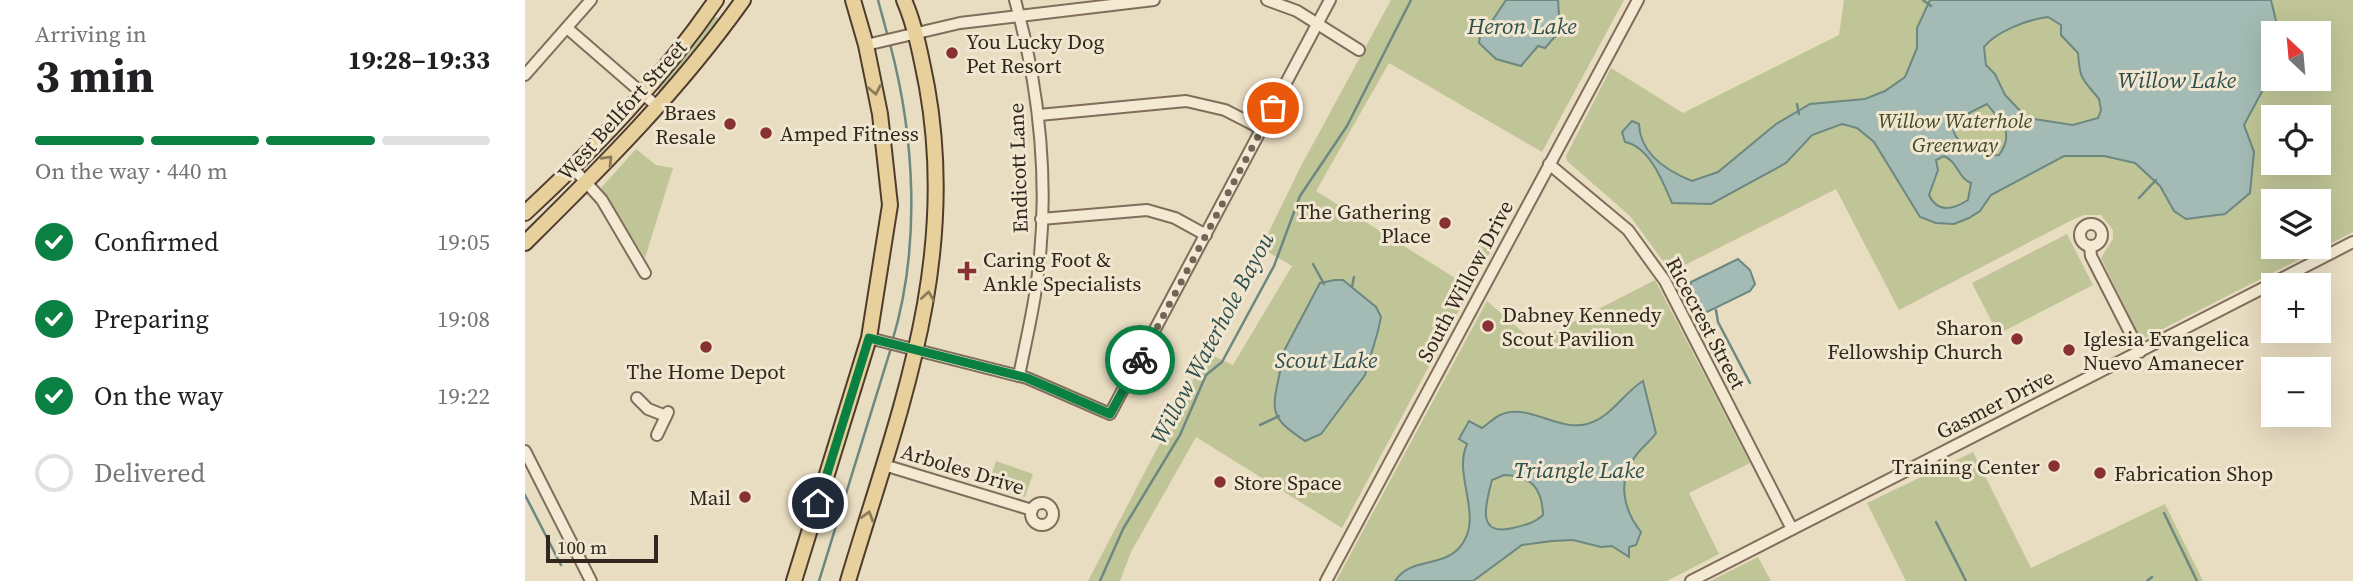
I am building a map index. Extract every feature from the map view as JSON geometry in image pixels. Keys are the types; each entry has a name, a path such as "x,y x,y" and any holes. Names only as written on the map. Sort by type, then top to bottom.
{"main road":[{"name":"West Bellfort Street","path":"525,243 657,107 743,0"},
{"path":"794,581 874,339 890,205 873,43 853,0"},
{"path":"848,581 884,465 931,270 936,179 930,104 916,32 904,0"},
{"name":"West Bellfort Street","path":"525,213 573,168 643,94 715,2"},
{"path":"715,2 732,16"}],"street":[{"path":"525,75 591,0"},
{"name":"Endicott Lane","path":"1015,0 1039,115 1041,219 1037,281 1019,376"},
{"path":"873,43 916,32 1019,15 1154,0"},
{"path":"1267,0 1318,23 1359,50"},
{"path":"874,339 1019,376 1110,414 1330,0"},
{"name":"South Willow Drive","path":"1326,581 1638,0"},
{"path":"567,29 657,107"},
{"path":"1039,115 1186,101 1225,110 1262,129"},
{"name":"Ricecrest Street","path":"1549,164 1628,230 1665,281 1792,529"},
{"path":"573,168 602,200 645,273"},
{"path":"1041,219 1147,210 1175,218 1206,235"},
{"name":"Gasmer Drive","path":"1691,581 2353,242"},
{"path":"2091,246 2091,256 2140,352"},
{"path":"637,398 655,413 667,413 657,435"},
{"path":"525,451 591,581"},
{"name":"Arboles Drive","path":"884,465 1032,510"}],"green space":[{"path":"1391,0 1624,0 1542,152 1389,63 1316,191 1471,288 1342,528 1196,437 1131,552 1120,581 1088,581 1207,353 1233,365 1292,266 1261,248 1300,168"},
{"name":"Willow Waterhole Greenway","path":"1844,0 2353,0 2353,232 2331,243 2331,189 2261,189 2261,259 2300,259 2273,273 2261,273 2261,279 2141,340 2101,258 2113,239 2113,230 2101,215 2084,215 2072,220 1899,310 1836,189 1671,272 1630,216 1567,161 1566,156 1611,68 1683,113 1839,35"},
{"path":"714,17 718,18 712,33 658,96 659,88 705,24"},
{"path":"636,149 656,165 673,168 645,258 601,188"},
{"path":"1493,218 1505,225 1479,272 1468,265 1474,266 1481,250 1476,245 1482,247 1496,224"},
{"path":"2067,234 2093,285 1998,334 1972,283"},
{"path":"1655,280 1750,463 1689,493 1719,554 1667,581 1336,581 1487,301 1534,342"},
{"path":"1973,452 2031,568 2165,504 2203,581 1906,581 1867,503"},
{"path":"996,461 1033,474 1025,497 988,485"},
{"path":"1758,557 1771,581 1710,581"}],"water":[{"name":"Heron Lake","path":"1506,0 1558,0 1560,31 1545,48 1538,46 1521,66 1496,59 1479,43 1481,29 1492,21"},
{"name":"Willow Lake","path":"1930,0 2271,0 2276,21 2261,21 2262,91 2244,125 2254,152 2250,193 2225,214 2186,219 2174,211 2160,186 2135,163 2104,156 2064,156 1991,195 1980,211 1969,218 1954,224 1936,223 1920,217 1874,142 1857,128 1842,124 1812,135 1786,163 1711,204 1672,203 1660,176 1648,158 1634,145 1625,142 1622,132 1632,121 1639,124 1644,144 1650,153 1673,172 1692,181 1718,172 1776,124 1810,104 1865,99 1885,91 1905,77 1917,48 1917,28","holes":["2048,17 2061,25 2061,35 2078,53 2083,79 2099,99 2101,110 2098,118 2073,125 2027,118 2005,95 1995,74 1986,65 1984,47 1996,36 2032,20","1987,104 2005,128 2006,140 1999,155 1970,149 1959,140 1953,128 1963,116","1944,156 1963,178 1971,183 1968,200 1947,208 1937,205 1929,195 1938,170 1936,160"]},
{"path":"1738,259 1750,270 1755,284 1750,291 1703,314 1690,291 1691,282"},
{"name":"Scout Lake","path":"1343,280 1376,307 1381,317 1365,375 1321,434 1305,441 1284,425 1275,411 1281,367 1277,364 1320,283"},
{"name":"Triangle Lake","path":"1643,381 1656,433 1631,463 1624,483 1626,503 1641,532 1636,545 1629,547 1629,557 1612,546 1601,547 1573,540 1552,541 1522,545 1473,581 1395,581 1401,574 1417,565 1452,554 1466,536 1470,524 1463,470 1467,444 1459,439 1469,421 1482,428 1500,415 1521,412 1565,424 1587,424 1603,416","holes":["1504,475 1514,476 1534,485 1538,491 1543,515 1533,522 1517,527 1493,528 1486,516 1492,480"]}],"waterway":[{"path":"878,0 888,37"},
{"name":"Willow Waterhole Bayou","path":"1100,581 1123,529 1180,435 1206,375 1222,362 1274,266 1300,196 1347,126 1411,0"},
{"path":"1923,0 1931,6"},
{"path":"890,44 905,117 911,193 907,269 892,342"},
{"path":"1797,104 1799,114"},
{"path":"2139,198 2156,180"},
{"path":"1313,264 1324,284"},
{"path":"1352,287 1354,277"},
{"path":"1716,310 1718,322 1750,383"},
{"path":"819,581 891,348"},
{"path":"1260,425 1279,416"},
{"path":"525,495 561,565"},
{"path":"2164,513 2197,581"},
{"path":"1936,522 1966,581"},
{"path":"2147,581 2152,577"}],"way so far":[{"path":"1140,360 1273,108"}],"place":[{"name":"You Lucky Dog Pet Resort","path":"952,53"},
{"name":"Braes Resale","path":"730,124"},
{"name":"Amped Fitness","path":"766,133"},
{"name":"The Gathering Place","path":"1445,223"},
{"name":"Caring Foot & Ankle Specialists","path":"967,271"},
{"name":"Dabney Kennedy Scout Pavilion","path":"1488,326"},
{"name":"Sharon Fellowship Church","path":"2017,339"},
{"name":"The Home Depot","path":"706,347"},
{"name":"Iglesia Evangelica Nuevo Amanecer","path":"2069,350"},
{"name":"Training Center","path":"2054,466"},
{"name":"Fabrication Shop","path":"2100,473"},
{"name":"Store Space","path":"1220,482"},
{"name":"Mail","path":"745,497"}],"route":[{"path":"818,503 869,338 1027,378 1110,414 1140,360"}]}
